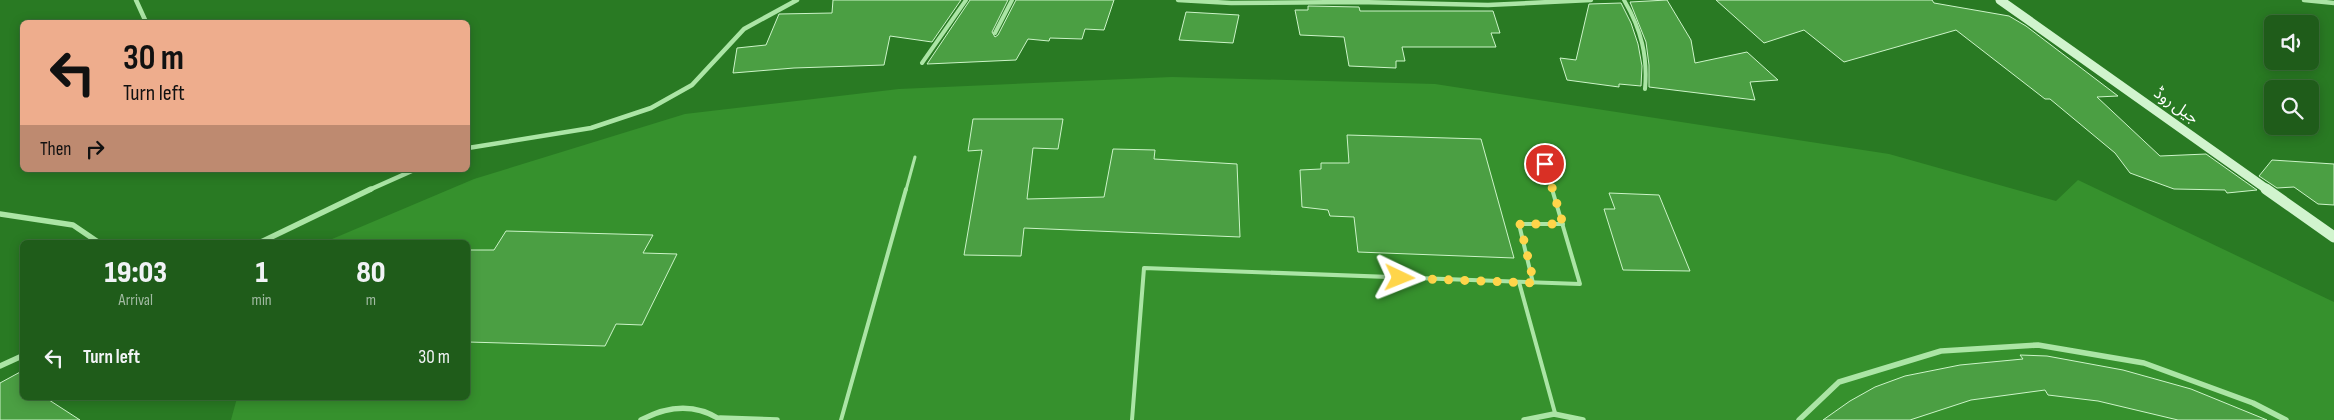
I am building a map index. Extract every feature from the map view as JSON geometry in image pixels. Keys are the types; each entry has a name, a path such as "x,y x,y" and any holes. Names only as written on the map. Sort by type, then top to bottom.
{"main road":[{"name":"جیل روڈ","path":"2000,0 2334,236"}],"street":[{"path":"136,0 145,20"},
{"path":"470,148 592,128 651,108 692,85 744,29 797,0"},
{"path":"922,63 932,45 955,20 966,0"},
{"path":"995,33 1012,0"},
{"path":"1178,0 1231,2 1590,0"},
{"path":"1624,0 1637,20 1642,36 1647,76 1646,89"},
{"path":"2304,0 2334,2"},
{"path":"265,240 338,204 410,172"},
{"path":"0,214 73,225 95,240"},
{"path":"1799,420 1839,382 1941,350 2038,345 2144,363 2253,403 2286,420"},
{"path":"0,366 20,357"},
{"path":"641,420 669,409 689,407 707,411 721,419 776,420"},
{"path":"1524,420 1538,415 1555,413 1583,420"}],"lane":[{"path":"840,420 915,157"},
{"path":"1132,420 1144,268 1580,284 1545,164"},
{"path":"1534,283 1520,224 1563,224"},
{"path":"1518,282 1555,413"}],"green space":[{"path":"1172,77 1435,84 1889,154 2056,201 2078,180 2334,302 2334,420 231,420 236,400 470,400 470,240 330,240 474,179 685,114 899,89"}],"building":[{"path":"833,0 961,0 932,42 890,36 884,65 794,68 733,73 737,48 766,45 779,14 832,13"},
{"path":"970,0 1008,0 992,32 995,37 998,35 1016,0 1114,0 1104,30 1085,29 1082,39 1050,38 1049,41 1028,39 1016,60 927,64"},
{"path":"1667,0 1691,40 1695,63 1747,52 1778,80 1750,82 1755,100 1649,87 1646,42 1630,2"},
{"path":"1716,0 1932,0 1934,3 2009,16 2026,26 2118,96 2097,97 2160,156 2206,154 2257,190 2227,193 2225,190 2174,189 2130,173 2115,153 2050,99 2045,99 1956,30 1844,62 1804,30 1764,43"},
{"path":"1621,3 1631,23 1638,44 1642,66 1641,86 1619,84 1619,87 1567,80 1560,58 1576,60 1589,4"},
{"path":"1308,6 1359,7 1360,11 1493,11 1500,33 1491,33 1496,47 1402,47 1405,61 1396,61 1396,68 1349,66 1344,37 1300,35 1295,10 1308,10"},
{"path":"1186,12 1239,15 1233,43 1179,40"},
{"path":"973,119 1063,119 1058,149 1033,148 1027,199 1104,197 1113,149 1155,150 1154,159 1237,164 1240,237 1024,228 1021,256 964,255 982,150 968,151"},
{"path":"1347,135 1481,139 1514,258 1358,252 1354,217 1330,216 1328,210 1302,207 1300,170 1321,169 1321,163 1349,163"},
{"path":"2272,160 2334,164 2334,205 2318,204 2294,187 2277,188 2259,176"},
{"path":"1609,193 1659,195 1690,271 1623,270 1604,209 1615,209"},
{"path":"506,231 653,235 643,253 677,254 642,325 616,324 605,346 470,342 470,250 494,250"},
{"path":"2020,355 2047,356 2123,370 2191,389 2267,420 2178,420 2098,401 2048,395 2045,390 1971,400 1910,420 1823,420 1850,401 1875,387 1905,376 1960,365 2023,359"},
{"path":"20,372 20,400 49,400 80,420 0,420 0,383"}],"route":[{"path":"1400,278 1534,283 1520,224 1563,224 1545,164"}]}
